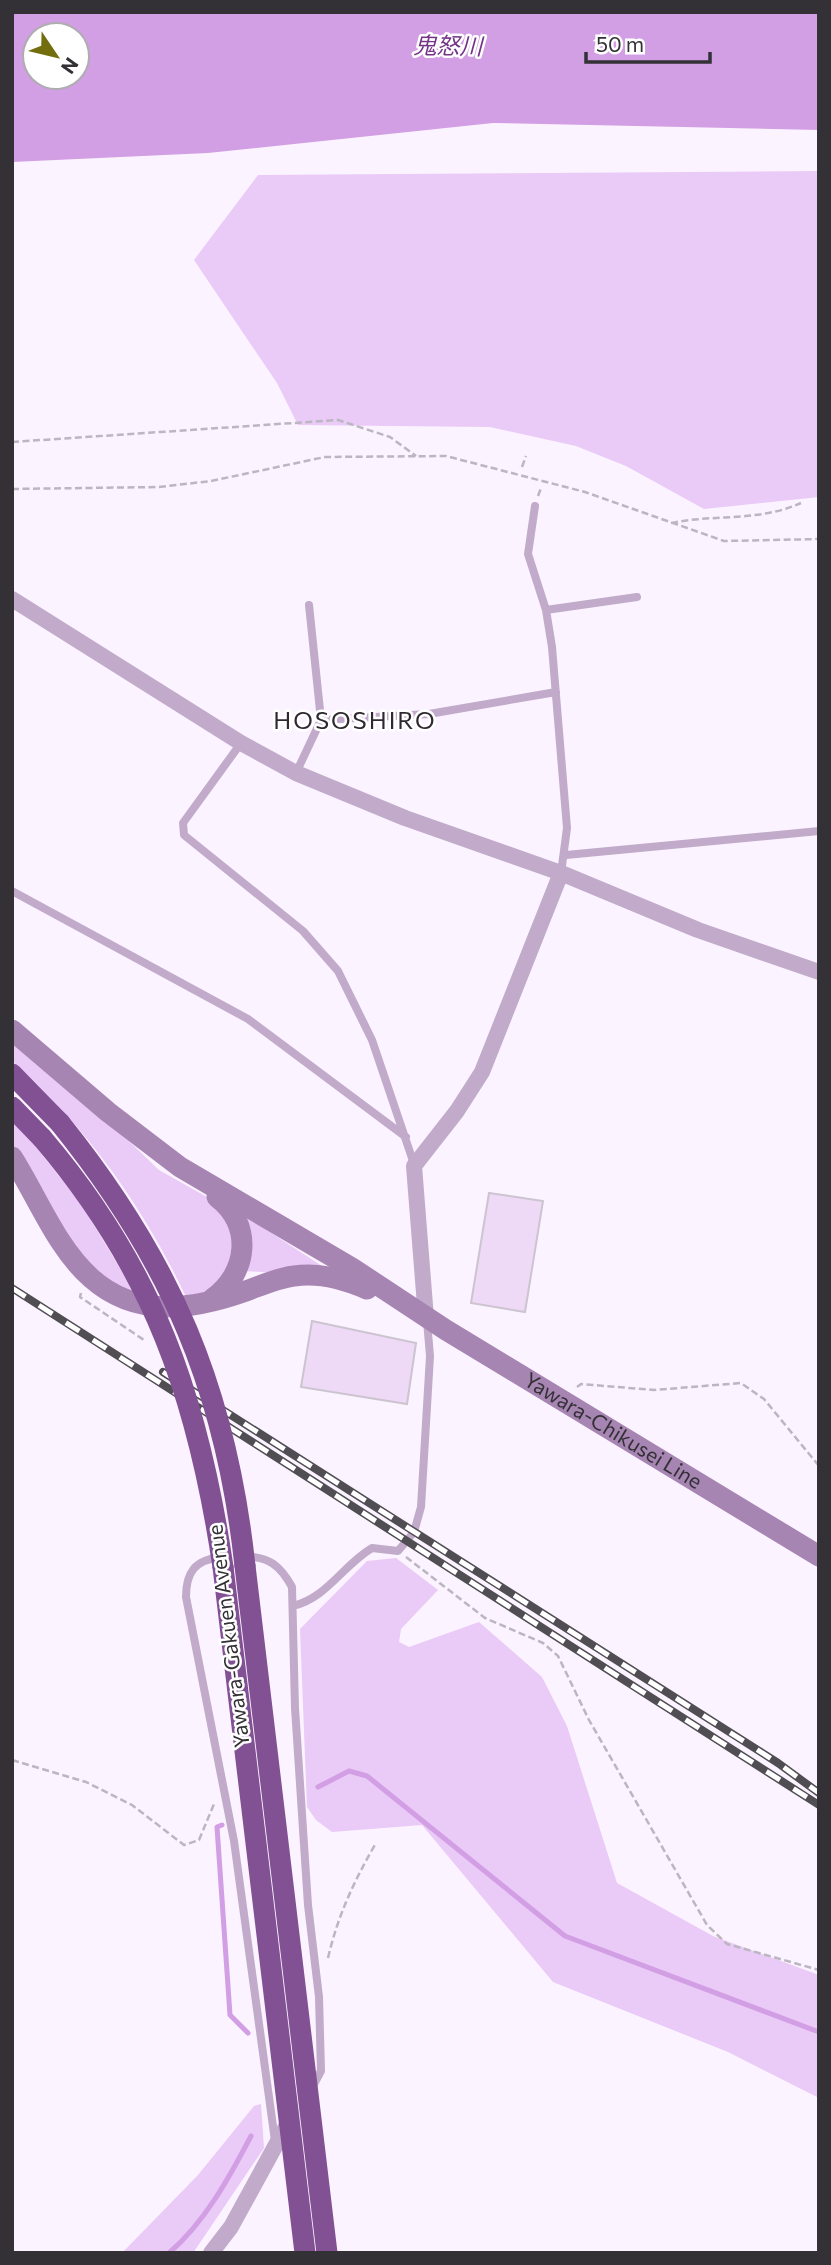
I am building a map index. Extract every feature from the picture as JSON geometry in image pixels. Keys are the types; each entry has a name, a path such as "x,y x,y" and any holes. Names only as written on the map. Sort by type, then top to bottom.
{"highway":[{"name":"Yawara-Gakuen Avenue","path":"12,1074 60,1123 122,1204 160,1271 194,1343 229,1453 239,1504 327,2253"},
{"name":"Yawara-Gakuen Avenue","path":"12,1107 82,1187 142,1285 164,1331 201,1444 223,1567 305,2253"}],"main road":[{"path":"12,1030 108,1112 233,1211 242,1231 242,1255 237,1271 219,1294 206,1303"},
{"path":"12,1157 62,1240 92,1279 131,1301 160,1308 206,1303 281,1279 326,1275 408,1306"},
{"path":"180,1167 352,1268 408,1306"},
{"name":"Yawara-Chikusei Line","path":"408,1306 819,1556"}],"street":[{"path":"12,599 242,743 296,773 405,818 561,873 698,930 819,972"},
{"path":"426,1318 414,1166 457,1111 482,1072 561,873"},
{"path":"211,2253 231,2227 289,2122"}],"lane":[{"path":"535,506 528,554 546,610 556,692 567,828 566,855 561,873"},
{"path":"546,610 637,597"},
{"path":"296,773 321,720 309,605"},
{"path":"321,720 429,714 556,692"},
{"path":"242,743 183,823 184,835 303,931 338,971 372,1040 414,1166"},
{"path":"566,855 819,831"},
{"path":"12,891 248,1019 406,1137"},
{"path":"293,1606 308,1602 324,1592 352,1562 372,1548 398,1551 414,1532 421,1507 430,1356 426,1318"},
{"path":"276,2144 234,1841 186,1597 186,1580 191,1570 208,1558 261,1557 282,1569 292,1587 296,1720 307,1905 319,1997 321,2071 289,2122"}],"path":[{"path":"12,442 338,420 390,438 416,456"},
{"path":"12,489 159,487 211,481 325,457 446,456 584,492 724,541 819,539"},
{"path":"523,467 526,456"},
{"path":"671,523 692,518 763,516 801,503"},
{"path":"80,1297 148,1343"},
{"path":"555,1397 581,1384 654,1391 741,1383 764,1399 819,1466"},
{"path":"398,1551 485,1618 543,1643 558,1656 589,1720 707,1925 727,1944 819,1970"},
{"path":"12,1759 86,1782 132,1805 184,1845 198,1840 223,1790"},
{"path":"327,1960 336,1923 348,1892 376,1843"}],"shaded area":[{"path":"819,171 819,497 704,509 626,466 576,446 490,427 298,425 277,383 194,260 258,175"},
{"path":"12,1039 85,1099 159,1170 214,1201 234,1224 235,1260 210,1292 187,1299 152,1233 112,1171 65,1113 12,1061"},
{"path":"12,1117 82,1205 136,1295 111,1283 90,1267 63,1233 12,1148"},
{"path":"242,1214 322,1266 276,1273 245,1271"},
{"path":"396,1558 438,1590 401,1629 399,1642 409,1647 479,1622 542,1677 567,1726 617,1883 713,1936 819,1975 819,2098 728,2052 553,1982 422,1825 332,1832 316,1820 307,1807 300,1629 367,1561"},
{"path":"261,2104 264,2148 193,2253 122,2253 198,2175 254,2106"}],"water":[{"name":"鬼怒川","path":"12,12 819,12 819,130 493,123 208,153 12,162"}],"building":[{"path":"489,1193 543,1201 525,1312 471,1303"},
{"path":"312,1321 416,1343 407,1404 301,1387"}],"waterway":[{"path":"318,1787 349,1771 367,1776 565,1936 819,2032"},
{"path":"222,1825 217,1827 230,2015 248,2033"},
{"path":"169,2253 205,2213 251,2136"}],"railway":[{"path":"12,1288 819,1805"},
{"path":"163,1372 778,1763 819,1793"}],"district":[{"name":"HOSOSHIRO","path":"355,721"}]}
